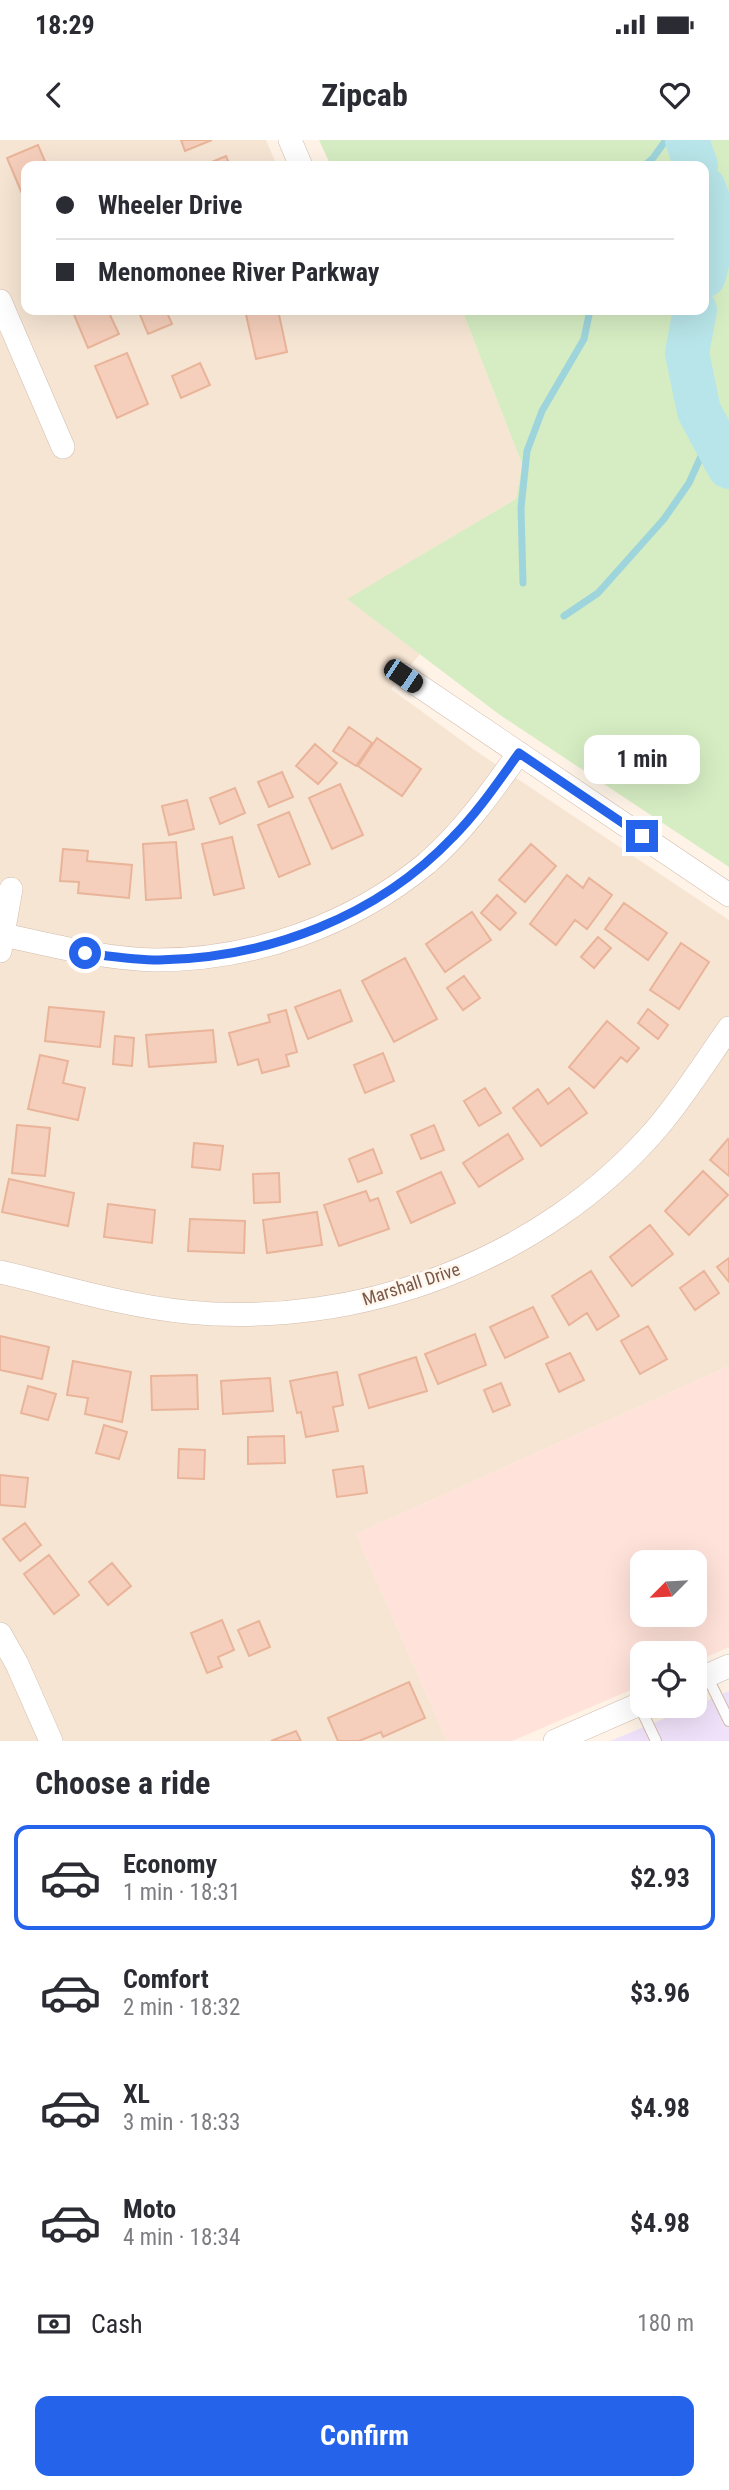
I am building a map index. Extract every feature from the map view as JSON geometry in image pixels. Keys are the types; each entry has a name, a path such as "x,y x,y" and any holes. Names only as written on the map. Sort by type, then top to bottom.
{"street":[{"path":"290,140 299,161"},
{"path":"0,301 63,447"},
{"path":"403,676 729,895"},
{"path":"11,889 2,943 156,960 235,953 287,940 350,914 426,863 479,810 519,753"},
{"name":"Marshall Drive","path":"0,1272 146,1306 188,1312 256,1314 337,1306 400,1292 439,1279 493,1255 551,1220 619,1167 657,1128 680,1099 729,1028"},
{"path":"0,1634 17,1664 51,1741"},
{"path":"707,1675 729,1666"},
{"path":"555,1741 630,1708"}],"lane":[{"path":"707,1687 729,1721"},
{"path":"646,1718 656,1741"}],"shaded area":[{"path":"0,140 266,140 275,161 21,161 21,315 464,315 522,464 516,499 348,599 420,654 391,689 476,751 729,920 729,1366 356,1534 447,1741 0,1741"},
{"path":"729,1366 729,1647 707,1657 707,1641 630,1641 630,1690 512,1741 447,1741 356,1534"},
{"path":"729,1691 729,1741 610,1741 666,1718 707,1718 707,1701"}],"green space":[{"path":"319,140 729,140 729,867 500,715 347,599 516,499 522,464 464,315 709,315 709,161 329,161"}],"building":[{"path":"181,140 212,140 185,151"},
{"path":"38,145 45,161 21,161 21,191 7,158"},
{"path":"226,156 228,161 214,161"},
{"path":"74,315 110,315 119,334 88,348"},
{"path":"140,315 168,315 172,324 148,334"},
{"path":"246,315 279,315 287,352 256,359"},
{"path":"127,353 148,404 117,418 95,366"},
{"path":"200,363 210,385 181,398 172,376"},
{"path":"349,727 372,743 356,766 333,751"},
{"path":"377,738 421,769 402,796 358,766"},
{"path":"315,744 337,763 318,784 296,766"},
{"path":"282,772 293,797 269,807 258,782"},
{"path":"340,784 363,835 332,849 309,798"},
{"path":"235,788 245,813 220,824 210,798"},
{"path":"187,800 194,829 169,835 162,806"},
{"path":"289,812 310,864 279,877 258,825"},
{"path":"232,837 244,888 214,895 202,844"},
{"path":"176,842 181,898 146,900 143,844"},
{"path":"531,844 556,866 525,902 499,880"},
{"path":"63,849 88,851 87,861 132,865 129,898 78,893 79,882 60,881"},
{"path":"567,875 583,888 589,878 612,895 587,929 575,920 556,945 530,924"},
{"path":"497,895 516,913 500,930 481,913"},
{"path":"624,903 667,933 648,960 605,929"},
{"path":"472,912 491,940 445,972 426,944"},
{"path":"598,937 611,948 594,968 581,957"},
{"path":"681,943 709,962 679,1009 650,990"},
{"path":"405,958 437,1019 394,1042 362,981"},
{"path":"464,976 480,998 463,1010 447,988"},
{"path":"340,990 352,1021 308,1039 295,1007"},
{"path":"49,1007 104,1012 100,1047 45,1041"},
{"path":"648,1009 668,1025 658,1039 638,1023"},
{"path":"286,1010 297,1052 286,1055 289,1066 262,1073 258,1059 238,1065 229,1033 270,1022 268,1015"},
{"path":"607,1021 639,1048 627,1062 621,1057 594,1088 569,1067"},
{"path":"213,1030 216,1062 149,1067 146,1035"},
{"path":"115,1036 134,1038 132,1066 113,1064"},
{"path":"383,1053 394,1081 365,1093 354,1065"},
{"path":"40,1055 68,1061 63,1083 85,1088 78,1120 28,1109"},
{"path":"485,1088 501,1113 479,1126 464,1101"},
{"path":"569,1088 587,1113 541,1146 513,1108 538,1089 548,1104"},
{"path":"17,1125 50,1128 45,1176 12,1173"},
{"path":"434,1125 444,1150 421,1159 411,1135"},
{"path":"508,1134 523,1159 479,1187 463,1163"},
{"path":"729,1140 729,1176 710,1160"},
{"path":"194,1143 223,1146 220,1170 192,1167"},
{"path":"373,1149 382,1173 358,1182 349,1159"},
{"path":"703,1171 728,1195 689,1235 665,1211"},
{"path":"441,1172 455,1203 411,1223 397,1192"},
{"path":"279,1173 280,1202 254,1203 253,1174"},
{"path":"9,1179 74,1193 68,1226 2,1212"},
{"path":"366,1191 370,1201 378,1198 389,1229 339,1246 324,1205"},
{"path":"108,1204 155,1210 152,1243 104,1237"},
{"path":"317,1212 322,1245 267,1253 263,1220"},
{"path":"190,1219 245,1221 244,1253 188,1251"},
{"path":"650,1225 673,1254 632,1286 610,1257"},
{"path":"729,1258 729,1282 717,1267"},
{"path":"591,1271 619,1316 597,1330 587,1313 569,1325 552,1296"},
{"path":"704,1271 719,1293 695,1310 680,1288"},
{"path":"533,1307 548,1337 505,1358 490,1327"},
{"path":"648,1326 667,1359 640,1374 621,1341"},
{"path":"475,1334 486,1365 438,1384 425,1354"},
{"path":"0,1336 49,1347 42,1379 0,1370"},
{"path":"570,1353 584,1380 559,1392 546,1364"},
{"path":"416,1357 427,1391 369,1408 359,1375"},
{"path":"73,1361 131,1372 122,1422 85,1414 88,1398 67,1395"},
{"path":"337,1372 343,1405 333,1407 338,1431 306,1437 290,1381"},
{"path":"197,1375 198,1409 152,1410 151,1376"},
{"path":"270,1378 273,1411 223,1414 221,1381"},
{"path":"501,1383 510,1405 493,1412 484,1390"},
{"path":"28,1386 56,1394 48,1420 21,1413"},
{"path":"104,1425 127,1432 119,1459 96,1453"},
{"path":"284,1436 285,1463 248,1464 248,1437"},
{"path":"179,1449 205,1450 204,1479 178,1478"},
{"path":"363,1466 367,1493 337,1497 333,1470"},
{"path":"0,1475 28,1478 25,1507 0,1505"},
{"path":"25,1523 41,1545 20,1561 3,1539"},
{"path":"49,1555 79,1595 54,1614 24,1574"},
{"path":"112,1563 131,1586 108,1605 89,1582"},
{"path":"222,1620 234,1650 218,1657 222,1667 207,1673 191,1633"},
{"path":"259,1621 270,1647 249,1656 238,1630"},
{"path":"409,1682 425,1718 383,1737 381,1732 359,1741 338,1741 328,1718"},
{"path":"296,1731 301,1741 271,1741"}],"waterway":[{"path":"650,161 666,140"},
{"path":"687,140 694,161"},
{"path":"709,202 717,224 709,256"},
{"path":"523,583 521,508 527,451 542,411 584,339 589,315"},
{"path":"694,315 687,353 699,411 729,467"},
{"path":"564,616 598,593 664,519 689,483 711,434"}],"route":[{"path":"85,953 156,960 235,953 287,940 350,914 426,863 453,838 479,810 519,753 642,836"}]}
